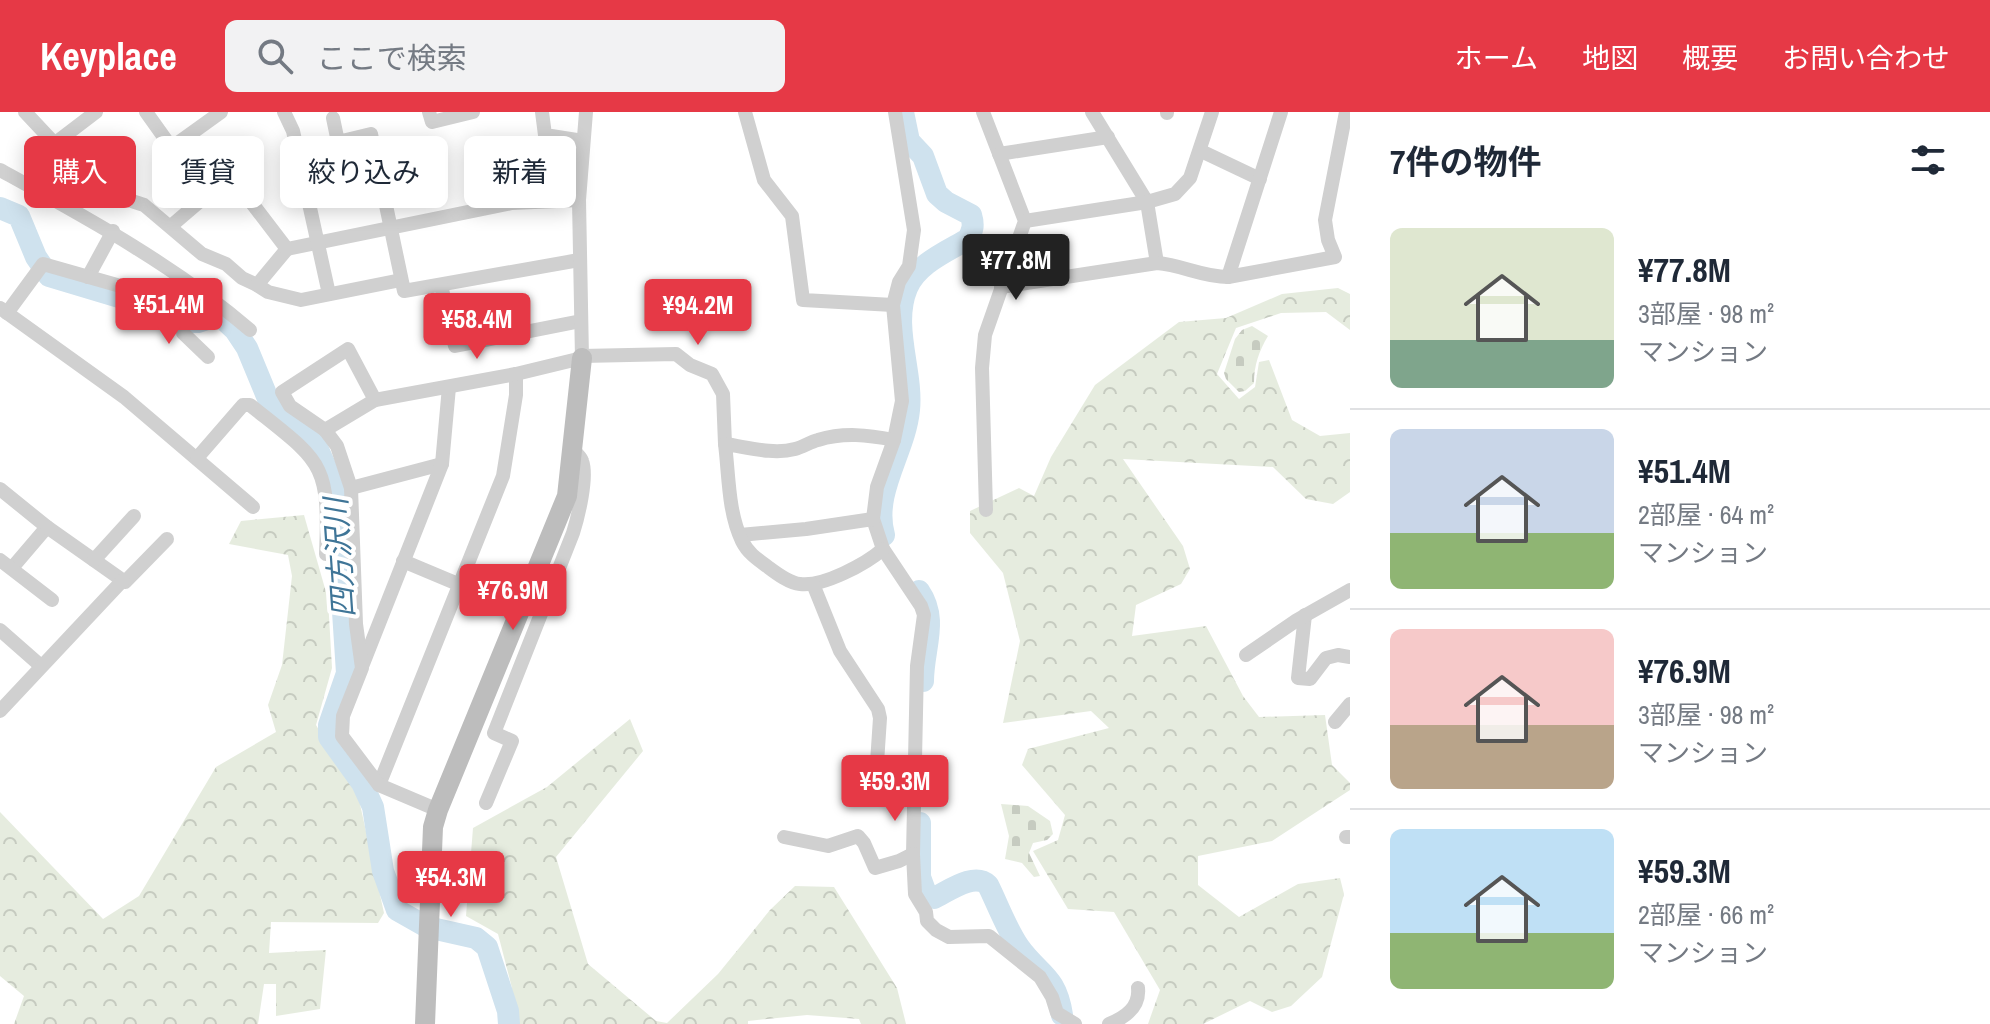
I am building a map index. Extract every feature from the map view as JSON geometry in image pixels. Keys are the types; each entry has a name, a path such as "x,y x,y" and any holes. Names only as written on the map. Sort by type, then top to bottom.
{"street":[{"path":"25,112 47,136"},
{"path":"64,136 96,112"},
{"path":"146,112 163,136"},
{"path":"188,136 221,112"},
{"path":"284,112 293,131 329,294"},
{"path":"429,112 432,122 473,112"},
{"path":"542,112 545,135 583,141"},
{"path":"425,1024 433,827 567,496 582,357 579,200 586,112"},
{"path":"745,112 764,180 792,216 803,300 893,305"},
{"path":"895,112 914,230 909,266 899,282 893,305 902,401 894,440 877,487 873,519 883,549 924,615 917,666 915,894 926,912 927,921 936,930 949,937 989,936 1040,977 1052,997 1056,1018 1075,1024"},
{"path":"983,112 1025,221 985,335 982,368 986,510"},
{"path":"1092,112 1147,202 1157,263"},
{"path":"1025,221 1147,202 1175,194 1190,178 1212,112"},
{"path":"1228,277 1281,112"},
{"path":"1001,287 1157,263 1179,264 1211,277 1228,277 1335,257 1325,220 1346,112"},
{"path":"333,118 338,142 371,134 404,291 579,260"},
{"path":"999,154 1108,137"},
{"path":"1201,151 1260,179"},
{"path":"0,170 113,231 212,298 250,330"},
{"path":"257,285 287,249 512,203 579,200"},
{"path":"136,202 171,226 202,254 226,264 242,278 268,292 301,300 401,280"},
{"path":"171,226 192,208"},
{"path":"256,208 287,249"},
{"path":"88,277 113,231"},
{"path":"212,298 198,309 183,310 138,291 43,264 4,311 124,397 253,507"},
{"path":"441,285 455,346 581,321"},
{"path":"183,310 183,333 208,357"},
{"path":"362,668 356,624 351,488 341,454 325,430 290,406 282,392 348,349 375,400"},
{"path":"325,430 375,400 516,374 582,357 676,354 690,365 712,374 720,384 734,517 749,553 796,584 813,584 869,562 883,549"},
{"path":"379,785 503,476 516,395 516,374"},
{"path":"438,810 379,785 342,736 343,716 442,464 449,387"},
{"path":"197,458 243,405 250,405 306,450 320,468 328,500 326,554"},
{"path":"725,444 777,451 845,435 865,434 894,440"},
{"path":"486,803 512,741 494,733 579,511 582,461 574,450"},
{"path":"351,488 442,464"},
{"path":"0,489 47,527 125,582 167,539"},
{"path":"94,560 134,516"},
{"path":"740,535 873,519"},
{"path":"47,527 6,564 52,600"},
{"path":"403,561 520,610"},
{"path":"0,710 123,580"},
{"path":"813,584 840,651 878,709 876,778 915,780"},
{"path":"1246,655 1305,615 1350,590"},
{"path":"1305,615 1298,678 1310,679 1326,658 1338,655 1350,657"},
{"path":"0,630 41,666"},
{"path":"1335,722 1350,704"},
{"path":"784,837 828,846 858,836 875,868 913,854"},
{"path":"1109,1024 1133,1009 1139,999 1138,988"}],"green space":[{"path":"1338,288 1350,294 1350,330 1326,312 1281,313 1236,328 1217,374 1239,399 1255,387 1259,362 1269,360 1292,420 1320,436 1350,433 1350,492 1333,504 1306,499 1273,467 1123,459 1183,546 1190,569 1181,584 1136,605 1132,636 1206,626 1243,696 1259,717 1325,715 1332,765 1350,783 1350,790 1272,841 1198,856 1198,885 1239,917 1298,884 1340,878 1344,894 1322,977 1291,1006 1272,1012 1250,1001 1203,1024 1148,1024 1160,990 1114,912 1068,909 1033,851 1058,840 1065,815 1022,765 1028,749 1109,728 1091,711 1003,723 1020,641 1003,573 970,533 970,511 1019,488 1034,496 1051,457 1095,385 1179,322 1226,318 1282,294"},
{"path":"1252,326 1268,336 1258,358 1254,383 1239,392 1224,373 1235,339 1242,330"},
{"path":"304,515 328,599 332,668 316,725 358,795 384,913 378,923 271,922 269,953 326,950 320,1009 276,1016 276,984 264,984 258,1024 14,1024 24,996 0,976 0,812 103,919 139,896 216,767 276,732 268,705 282,665 292,576 288,555 229,544 241,521"},
{"path":"630,719 643,751 556,857 588,964 656,1021 667,1023 718,974 770,910 795,886 834,887 897,988 906,1024 861,1024 859,1019 807,1015 748,1021 748,1024 512,1024 512,988 498,934 466,916 473,828 547,787"},
{"path":"1001,804 1028,806 1050,821 1053,834 1047,840 1033,843 1029,853 1040,876 1034,877 1022,863 1005,859 1009,836"}],"waterway":[{"path":"884,535 882,503 909,410 901,318 907,288 918,272 933,259 968,239 973,225 971,215 937,194 923,156 909,141 903,112"},
{"name":"四方沢川","path":"0,208 19,216 36,257 49,276 139,303 175,322 198,322 219,315 235,330 247,348 271,406 283,420 316,445 335,488 347,673 329,725 329,737 362,783 373,807 383,871 397,910 427,927 476,938 487,947 508,1011 509,1024"},
{"path":"919,591 925,602 929,624 923,681"},
{"path":"920,823 920,877 927,896 934,898 969,882 988,885 1019,947 1056,991 1062,1015"}]}
